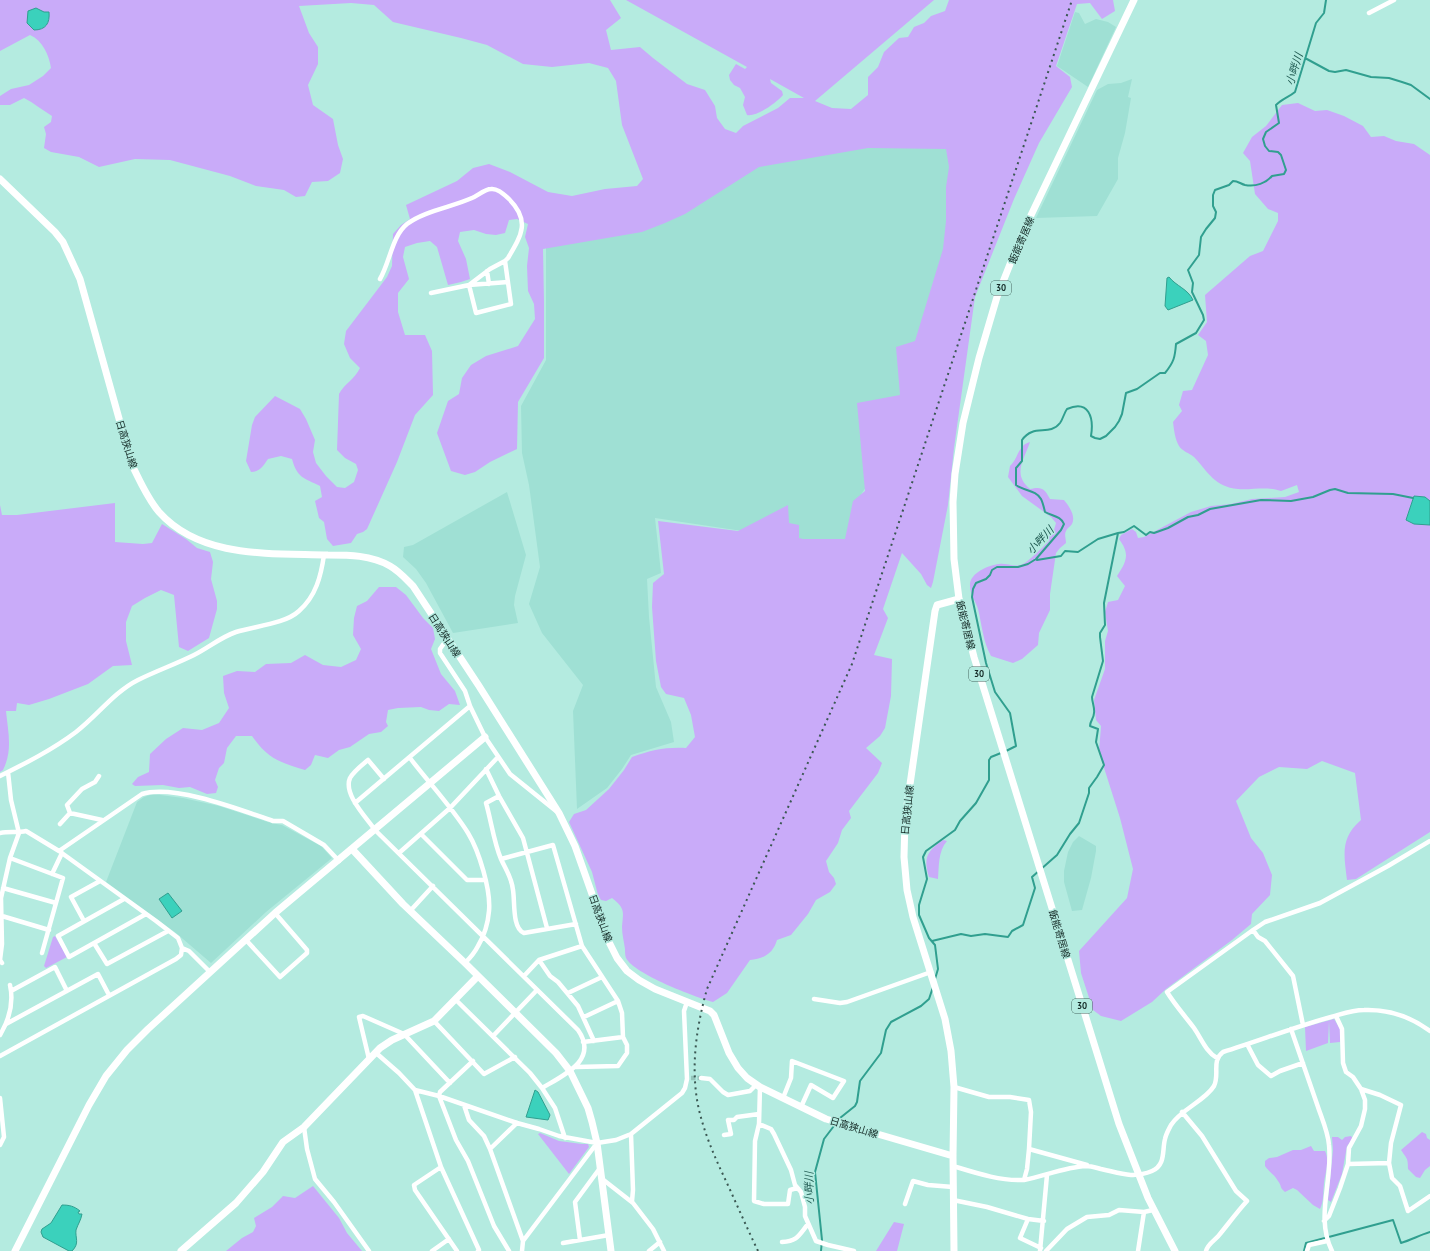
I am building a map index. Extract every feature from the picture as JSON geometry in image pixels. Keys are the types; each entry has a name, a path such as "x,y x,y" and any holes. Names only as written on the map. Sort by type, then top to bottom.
{"main road":[{"name":"飯能寄居線","path":"1134,0 1022,234 997,297 979,358 963,423 955,474 953,530 954,559 959,599 974,657 1119,1124 1138,1175 1175,1251"},
{"name":"日高狭山線","path":"0,179 3,186 55,232 63,242 71,257 80,279 132,465 143,488 160,512 184,532 213,545 253,552 355,556 372,559 390,566 413,586 559,813 575,846 609,942 617,958 627,971 655,989 714,1015 729,1053 738,1068 758,1086 833,1121 953,1156 954,1087 949,1037 946,1019 913,916 907,890 904,857 905,819 935,611 937,605 941,603 959,599"},
{"path":"15,1251 89,1105 106,1076 127,1050 148,1029 276,913 485,737"},
{"path":"352,849 411,910 573,1069 588,1108 597,1143 611,1251"},
{"path":"181,1251 236,1203 263,1172 283,1142 304,1127 375,1052 385,1044 404,1034 434,1021 478,976"},
{"path":"953,1156 954,1251"}],"street":[{"path":"1369,13 1394,0"},
{"path":"380,279 386,268 392,246 406,225 422,216 472,198 491,189 498,190 514,204 521,217 522,232 505,261 487,271 469,285"},
{"path":"469,285 476,313 511,304 505,261"},
{"path":"487,271 489,284"},
{"path":"431,293 469,285 508,282"},
{"path":"0,776 49,750 77,732 116,696 137,680 193,655 235,632 283,620 298,613 309,602 317,588 324,555"},
{"path":"447,639 440,649 440,653 465,691 470,706 485,737 510,774 559,813"},
{"path":"355,803 470,706"},
{"path":"399,853 450,808 498,757"},
{"path":"410,758 450,808 468,834 479,858 485,880 490,911 478,947 465,963"},
{"path":"384,779 368,760 350,778 348,787 355,803 375,830 483,935 582,1035 582,1059 573,1069 542,1088"},
{"path":"486,769 499,796 523,838 547,928"},
{"path":"2,963 0,960 2,916 0,900 10,858 19,833 11,800 8,772"},
{"path":"70,814 67,805 82,789 95,782 99,776"},
{"path":"52,874 60,852 102,820 142,794 151,791 177,794 214,802 273,821 283,821 324,845 339,861"},
{"path":"499,796 486,802 501,858 510,874 515,917 520,930 524,933 576,924"},
{"path":"70,814 102,820"},
{"path":"60,824 70,814"},
{"path":"0,833 9,831 19,833 26,831 60,852 178,938 182,948 181,955 176,959 0,1056"},
{"path":"421,834 466,880 485,880"},
{"path":"1217,1058 1208,1050 1194,1028 1167,992 1252,930 1266,922 1320,903 1430,841"},
{"path":"501,858 553,845 582,946 618,1001 622,1013 623,1037 627,1045 627,1053 618,1066 573,1069"},
{"path":"10,858 63,878 42,954"},
{"path":"84,921 71,897 100,881"},
{"path":"411,910 433,886"},
{"path":"3,888 56,903"},
{"path":"124,899 58,936 69,957 146,914"},
{"path":"246,940 280,977 307,953 307,950 276,913"},
{"path":"2,916 49,930"},
{"path":"1252,930 1258,937 1265,941 1293,976 1303,1024"},
{"path":"94,943 107,964 168,931"},
{"path":"524,976 539,960 582,946"},
{"path":"182,948 189,951 210,972"},
{"path":"539,960 550,976 558,982 578,1006 594,1041"},
{"path":"11,991 55,967 66,991"},
{"path":"6,1024 98,974 109,995"},
{"path":"814,999 840,1003 847,1002 932,974"},
{"path":"568,993 602,977"},
{"path":"0,1035 6,1024 10,1011 10,985"},
{"path":"494,1035 537,990"},
{"path":"456,1000 494,1035 542,1088 555,1108 565,1138"},
{"path":"584,1017 618,1001"},
{"path":"415,1090 439,1096 565,1138 597,1143 616,1140 631,1134 682,1093 685,1088 689,1079 684,1027 684,1011 686,1002"},
{"path":"1030,1149 1088,1166 1130,1176 1138,1175 1153,1170 1161,1163 1165,1139 1171,1125 1182,1112 1208,1092 1214,1085 1216,1079 1217,1058 1223,1052 1303,1024 1352,1011 1377,1010 1407,1018 1430,1031"},
{"path":"369,1058 359,1017 364,1016 404,1034 450,1083"},
{"path":"1324,1221 1329,1216 1348,1164 1349,1148 1361,1126 1365,1109 1365,1100 1361,1089 1353,1077 1346,1072 1343,1063 1342,1029 1336,1016"},
{"path":"434,1021 484,1074 515,1057"},
{"path":"1291,1029 1328,1139 1329,1146 1324,1221 1327,1241 1331,1249 1326,1251"},
{"path":"583,1042 623,1037"},
{"path":"1247,1044 1258,1065 1271,1076 1280,1071 1303,1064"},
{"path":"375,1052 399,1073 415,1090 441,1167 479,1250 478,1251"},
{"path":"784,1098 791,1078 792,1060 844,1081 833,1098 811,1085 801,1107"},
{"path":"473,1061 440,1092 439,1096 456,1140 468,1161 494,1226 509,1251"},
{"path":"701,1078 710,1079 728,1095 750,1091 758,1086 759,1124 755,1141 754,1201 764,1204 788,1204 790,1190 797,1188"},
{"path":"954,1087 989,1097 1010,1097 1029,1100 1031,1112 1030,1149 1024,1180"},
{"path":"1361,1089 1380,1095 1401,1105 1391,1143 1389,1163 1392,1178 1400,1186 1408,1212 1430,1196"},
{"path":"0,1098 4,1137 0,1145"},
{"path":"464,1105 469,1120 484,1136 490,1149 523,1240 523,1250"},
{"path":"1182,1112 1202,1136 1236,1191 1246,1201 1219,1236 1207,1247 1206,1251"},
{"path":"724,1135 731,1134 728,1120 734,1120 737,1117 759,1114"},
{"path":"490,1149 517,1123"},
{"path":"759,1124 771,1129 774,1134 791,1170 795,1186 801,1192 805,1207 805,1216 818,1243 854,1251"},
{"path":"304,1127 307,1149 315,1179 334,1202 369,1251"},
{"path":"631,1134 632,1201"},
{"path":"523,1240 597,1143"},
{"path":"1348,1164 1389,1163"},
{"path":"953,1166 986,1176 1016,1181 1088,1166"},
{"path":"441,1167 414,1184 415,1190 457,1251"},
{"path":"580,1240 575,1202 600,1168"},
{"path":"1028,1219 1020,1238 1041,1249 1047,1175"},
{"path":"601,1178 632,1201 653,1229 664,1251"},
{"path":"904,1204 913,1181 928,1185 953,1187"},
{"path":"953,1200 987,1207 1028,1219 1044,1221"},
{"path":"1046,1251 1067,1229 1087,1217 1109,1215 1119,1210 1144,1212 1154,1210"},
{"path":"1138,1251 1144,1212"},
{"path":"782,1242 796,1239 808,1224"},
{"path":"564,1243 609,1235"},
{"path":"432,1251 449,1239"},
{"path":"1307,1251 1308,1245 1327,1241"},
{"path":"649,1251 660,1242"}],"shaded area":[{"path":"0,0 610,0 621,18 606,30 611,50 640,47 687,84 705,90 715,106 717,118 725,129 736,133 743,126 778,108 790,98 804,98 770,79 771,83 782,91 783,95 776,102 761,112 747,115 743,105 745,97 740,88 734,85 730,80 729,75 736,64 745,69 747,67 626,0 934,0 815,101 832,108 851,109 868,95 868,77 878,67 884,52 899,38 908,37 914,27 924,23 931,16 945,11 949,0 1113,0 1115,11 1102,19 1090,3 1077,4 1056,66 1070,77 1072,87 1039,143 1014,199 975,297 954,448 948,505 933,582 931,588 927,585 921,574 902,553 883,609 888,618 874,655 892,659 891,696 885,728 880,736 866,748 882,763 878,773 849,811 851,818 842,830 838,843 826,861 829,872 834,878 836,884 830,892 816,900 808,914 791,935 777,940 773,949 767,955 750,960 727,993 713,1002 652,978 631,964 625,956 622,930 622,908 612,898 606,901 601,900 598,895 592,872 569,822 574,814 586,810 609,789 632,757 646,752 672,748 686,748 695,737 691,715 684,698 666,694 661,687 656,661 652,607 653,583 664,574 658,521 738,531 788,505 789,523 799,525 799,538 845,539 853,501 865,491 857,403 900,395 896,347 915,341 943,249 946,221 946,187 949,167 946,149 868,148 759,167 685,214 642,232 543,249 544,358 518,402 517,449 490,462 475,472 465,475 451,471 437,433 448,401 459,394 462,378 471,365 486,356 518,346 535,319 534,304 528,291 527,266 529,248 525,237 528,224 517,219 509,220 505,233 496,235 486,234 474,230 460,232 458,241 466,259 470,279 448,285 437,247 430,241 405,247 403,257 409,279 398,293 398,312 405,335 425,335 432,351 433,395 415,415 397,462 367,529 357,534 351,543 333,546 327,539 324,522 319,518 315,501 322,497 320,486 302,477 296,470 292,459 281,456 268,459 259,470 251,472 246,461 252,425 255,417 275,396 300,409 315,440 313,452 316,463 337,487 345,488 354,482 358,470 356,464 345,458 337,450 339,394 360,368 350,358 344,344 346,331 387,277 392,266 393,234 401,225 410,219 406,205 457,181 473,168 489,164 510,172 548,192 572,196 605,189 637,186 643,179 622,125 616,81 608,68 589,63 552,67 523,64 487,45 393,22 374,5 351,3 299,6 309,33 318,47 318,64 308,85 313,105 333,119 338,145 343,159 340,173 328,181 312,182 305,196 296,197 284,190 256,186 230,176 170,160 135,159 99,167 79,157 51,152 44,148 46,134 44,127 51,122 52,116 24,98 10,105 0,105 0,96 11,89 29,85 43,76 51,68 49,58 42,45 30,35 0,51"},
{"path":"36,8 44,12 49,12 49,19 48,23 42,29 34,30 27,23 28,11"},
{"path":"1075,12 1079,13 1085,24 1096,19 1108,22 1116,27 1088,87 1057,66"},
{"path":"1132,79 1128,97 1131,98 1125,133 1118,158 1118,179 1097,216 1036,218 1097,90 1108,84 1121,83"},
{"path":"1298,103 1315,111 1327,110 1344,116 1363,126 1371,137 1384,136 1396,141 1414,144 1430,155 1430,832 1356,879 1347,880 1345,847 1350,833 1361,820 1355,773 1322,761 1307,769 1279,767 1259,777 1236,801 1251,838 1263,853 1272,875 1270,895 1252,914 1251,924 1166,989 1152,1002 1121,1021 1101,1016 1093,1010 1081,973 1079,951 1127,898 1133,869 1120,818 1099,752 1101,726 1096,720 1094,700 1105,669 1105,641 1108,631 1105,612 1108,602 1118,600 1125,586 1117,576 1126,558 1125,549 1119,539 1121,535 1132,529 1136,532 1138,538 1144,537 1191,512 1211,506 1231,504 1252,499 1285,497 1299,492 1297,485 1281,491 1265,488 1238,489 1223,485 1213,478 1194,457 1180,448 1173,422 1182,411 1179,405 1183,391 1192,390 1208,355 1206,341 1198,335 1207,322 1205,295 1250,256 1263,251 1278,221 1278,213 1268,209 1255,194 1250,161 1243,153 1252,137 1266,126 1282,105"},
{"path":"868,141 952,146 959,222 906,398 866,487 855,504 846,543 803,540 655,518 661,573 647,579 649,617 656,687 671,722 674,742 631,755 607,788 577,809 573,711 583,685 542,633 529,604 540,567 529,485 522,453 521,406 546,360 546,242 756,163"},
{"path":"1169,277 1185,290 1193,300 1168,310 1165,306 1167,278"},
{"path":"1030,442 1021,467 1022,478 1030,489 1040,488 1043,489 1050,499 1064,500 1071,511 1073,521 1065,532 1066,543 1056,553 1050,594 1050,610 1039,633 1038,645 1022,659 1013,663 991,656 986,645 978,609 970,586 973,577 980,570 999,564 1017,566 1026,562 1049,541 1048,537 1054,530 1056,523 1051,517 1022,496 1008,477 1010,466 1023,446"},
{"path":"507,492 526,555 515,596 514,605 518,623 453,633 426,583 416,569 403,557 404,547 413,545"},
{"path":"1414,496 1425,497 1430,501 1430,525 1414,524 1406,520"},
{"path":"115,503 115,542 143,544 152,543 162,524 186,539 197,548 210,552 213,562 211,579 217,601 217,609 209,638 188,651 179,647 174,595 161,590 132,606 126,622 126,641 132,665 113,666 88,684 29,705 17,703 16,711 6,711 9,748 6,763 3,770 0,772 0,505 2,515 17,515"},
{"path":"379,587 396,587 406,595 423,618 433,628 435,639 431,649 441,674 455,691 460,705 449,704 439,711 421,707 388,710 386,722 388,726 381,732 369,734 350,747 339,750 328,758 315,755 311,765 305,770 275,759 263,750 252,736 236,736 227,748 224,763 219,768 215,780 218,787 216,793 207,794 190,787 179,788 163,785 135,786 132,784 138,777 149,772 150,754 166,739 183,728 202,730 219,723 229,708 224,693 223,676 237,671 255,672 266,664 291,663 305,655 323,665 341,667 356,660 361,649 353,635 354,618 357,606 367,601"},
{"path":"153,794 183,798 219,806 271,823 282,825 321,846 332,858 266,912 211,963 176,933 106,882 137,802 144,797"},
{"path":"1079,836 1096,846 1096,851 1091,878 1082,910 1072,911 1064,882 1064,871 1068,852 1073,842"},
{"path":"943,840 947,841 940,854 938,879 929,877 926,865 928,856 933,848"},
{"path":"168,893 182,911 172,918 159,899"},
{"path":"55,936 67,957 46,968 44,966 53,937"},
{"path":"1334,1019 1340,1029 1340,1042 1330,1043 1329,1021 1328,1043 1306,1051 1305,1027"},
{"path":"535,1090 538,1092 550,1115 548,1120 526,1117"},
{"path":"1422,1132 1426,1134 1427,1138 1430,1140 1430,1166 1425,1170 1420,1178 1416,1177 1408,1169 1407,1159 1401,1150"},
{"path":"540,1133 559,1141 588,1144 589,1147 569,1174 538,1134"},
{"path":"1351,1136 1353,1139 1347,1146 1342,1174 1331,1202 1328,1200 1333,1150 1332,1137 1338,1137 1342,1140 1345,1137"},
{"path":"1311,1146 1314,1151 1325,1151 1327,1159 1323,1200 1320,1209 1293,1188 1285,1192 1277,1179 1265,1166 1265,1161 1269,1158 1277,1157 1293,1150 1301,1150"},
{"path":"313,1186 339,1218 347,1233 362,1251 226,1251 242,1238 253,1232 256,1226 254,1218 272,1207 283,1196 295,1198"},
{"path":"62,1205 74,1207 80,1211 78,1212 79,1214 82,1214 76,1230 76,1245 72,1251 69,1251 43,1237 41,1232 42,1229 51,1223"},
{"path":"894,1222 904,1224 897,1251 876,1251"}],"waterway":[{"name":"小畔川","path":"1006,751 1016,746 1010,713 995,692 986,663 972,597 973,589 976,583 986,579 992,570 997,567 1018,567 1028,564 1036,559 1061,530 1064,524 1059,518 1045,512 1039,496 1016,485 1016,468 1022,461 1022,440 1031,432 1056,427 1060,423 1067,409 1080,406 1085,408 1091,417 1091,436 1100,439 1106,436 1119,421 1122,414 1126,393 1137,389 1160,373 1165,373 1174,359 1176,344 1196,333 1204,320 1192,292 1193,283 1188,270 1199,255 1201,237 1215,218 1216,212 1213,206 1213,195 1215,190 1229,185 1233,181 1245,185 1257,185 1267,181 1272,176 1284,174 1286,170 1281,155 1278,152 1269,151 1265,146 1263,139 1266,132 1279,123 1276,105 1295,92 1316,23 1324,13 1326,0"},
{"path":"1305,58 1329,71 1335,72 1346,70 1371,77 1389,78 1402,82 1411,85 1430,99"},
{"path":"932,941 961,934 971,936 985,934 1008,937 1012,931 1023,925 1035,888 1032,877 1057,855 1079,823 1089,793 1089,788 1104,765 1096,742 1098,729 1090,726 1094,711 1092,697 1103,661 1100,633 1105,625 1104,603 1118,533 1124,532 1134,526 1146,535 1150,532 1154,533 1168,528 1188,517 1198,515 1210,509 1261,500 1291,501 1313,497 1335,489 1348,493 1393,494 1413,498"},
{"path":"1036,559 1061,556 1065,551 1078,552 1098,539 1118,533"},
{"name":"小畔川","path":"935,979 938,969 935,945 929,938 919,915 919,905 927,879 923,857 926,851 955,830 960,821 976,803 989,780 989,760 991,757 1001,753"},
{"name":"小畔川","path":"821,1251 822,1240 815,1172 824,1139 840,1118 855,1106 860,1081 881,1053 886,1030 891,1022 921,1006 929,999 933,987"},
{"path":"1304,1251 1306,1243 1393,1220 1401,1243 1430,1232"}],"tunnel":[{"path":"691,1078 701,1078"}],"railway":[{"path":"758,1251 714,1155 699,1110 696,1095 695,1064 697,1034 703,1004 707,989 852,664 1072,0"}]}
